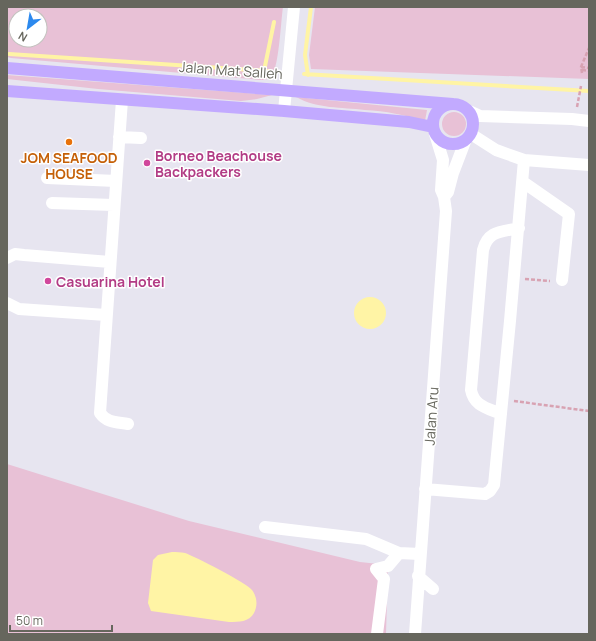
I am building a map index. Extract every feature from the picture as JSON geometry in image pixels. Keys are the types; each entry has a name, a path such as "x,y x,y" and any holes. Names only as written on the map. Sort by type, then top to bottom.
{"main road":[{"name":"Jalan Mat Salleh","path":"7,68 285,89 453,104"},
{"path":"7,91 284,111 409,122 434,131"},
{"path":"453,104 459,104 468,111 473,122 468,137 453,144 440,139 434,131 433,121 438,111 442,107 453,104"}],"street":[{"path":"284,111 294,7"},
{"path":"122,100 114,205 116,230 110,262 100,413 110,422 128,424"},
{"path":"468,111 480,116 572,118 589,121"},
{"name":"Jalan Aru","path":"415,634 445,219 444,197 441,190 443,160 434,131"},
{"path":"119,137 141,138"},
{"path":"468,137 496,150 524,160 589,165"},
{"name":"Jalan Aru","path":"444,197 448,192 453,173 468,137"},
{"path":"425,489 485,494 490,491 494,485 519,228 524,160"},
{"path":"47,178 116,181"},
{"path":"523,182 569,214 562,280"},
{"path":"52,203 114,205"},
{"path":"501,414 479,405 473,399 471,390 483,250 485,242 491,235 519,228"},
{"path":"7,258 15,254 24,254 110,262"},
{"path":"7,303 19,308 106,315"},
{"path":"265,527 366,539 400,553 420,554"},
{"path":"377,634 384,579 376,569 388,566 400,553"},
{"path":"418,576 433,589"}],"path":[{"path":"589,48 582,70 589,69"},
{"path":"579,100 581,86"},
{"path":"534,280 542,281"},
{"path":"502,399 589,411"}],"shaded area":[{"path":"7,7 283,7 274,70 269,78 264,80 7,57"},
{"path":"315,7 589,7 589,79 311,69 309,55"},
{"path":"7,75 272,95 241,101 98,89 7,79"},
{"path":"296,97 427,110 425,121 388,112 321,106"},
{"path":"454,112 462,116 466,124 462,132 454,136 446,132 442,124 446,116"},
{"path":"367,297 373,297 383,304 386,313 385,319 379,326 373,329 367,329 357,322 354,316 354,310 361,300"},
{"path":"7,464 189,521 360,562 388,565 386,634 7,634"},
{"path":"172,552 190,555 220,570 252,590 256,598 256,607 252,616 247,620 229,622 151,611 148,603 153,560 158,555"}],"waterway":[{"path":"308,75 305,55 311,7"},
{"path":"264,71 274,22"},
{"path":"9,54 269,71"},
{"path":"304,74 589,91"}],"place":[{"name":"JOM SEAFOOD HOUSE","path":"69,142"},
{"name":"Borneo Beachouse Backpackers","path":"147,163"},
{"name":"Casuarina Hotel","path":"48,281"}]}
